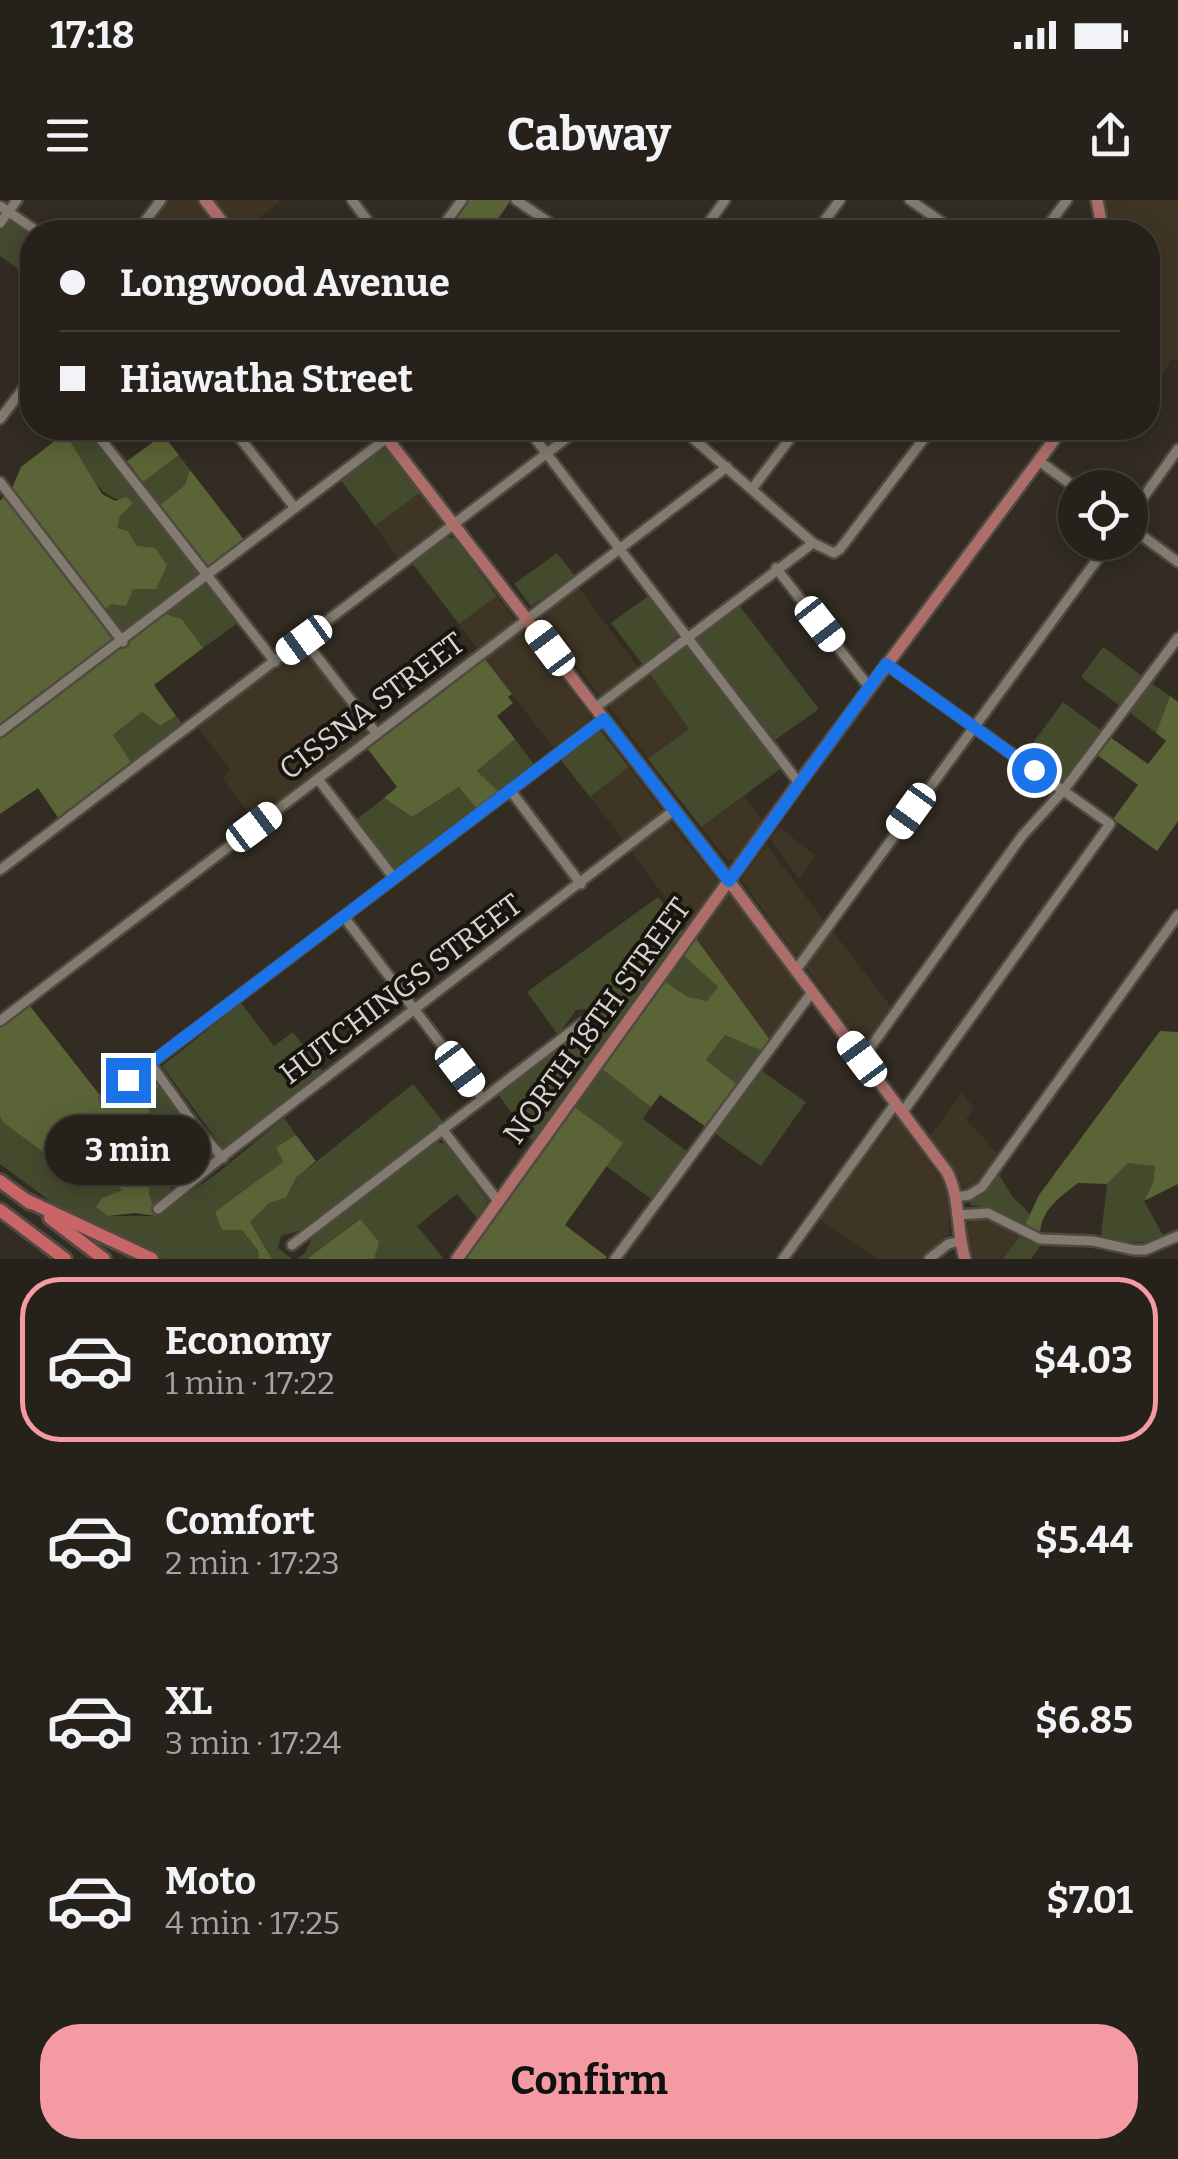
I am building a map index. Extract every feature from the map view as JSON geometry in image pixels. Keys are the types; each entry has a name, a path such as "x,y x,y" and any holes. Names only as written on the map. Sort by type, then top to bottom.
{"highway":[{"path":"0,1181 104,1259"},
{"path":"26,1200 152,1259"},
{"path":"0,1210 65,1259"},
{"path":"13,1219 50,1259"}],"main road":[{"path":"205,200 221,220"},
{"path":"388,440 729,881 947,1172 956,1197 965,1259"},
{"name":"NORTH 18TH STREET","path":"457,1259 799,783 1054,440"}],"street":[{"path":"0,224 4,209 17,200"},
{"path":"516,200 545,220"},
{"path":"710,200 723,203"},
{"path":"910,200 936,219"},
{"path":"0,420 20,392"},
{"path":"101,440 275,662"},
{"path":"241,440 295,508"},
{"path":"0,732 208,576 375,440"},
{"path":"537,440 799,783"},
{"path":"0,870 565,440"},
{"path":"695,440 813,543 834,554 923,440"},
{"path":"752,489 789,440"},
{"path":"1148,491 1178,449"},
{"path":"1039,461 1058,475"},
{"name":"CISSNA STREET","path":"0,1021 726,467"},
{"path":"0,482 122,642"},
{"path":"1148,541 1178,562"},
{"path":"595,708 813,543"},
{"path":"796,970 1097,560"},
{"path":"776,568 869,688"},
{"path":"862,1059 1022,836 1063,790 1178,638"},
{"path":"304,640 377,734"},
{"path":"783,1259 1110,824 886,664"},
{"path":"105,1098 604,719"},
{"path":"318,779 394,878"},
{"path":"510,790 581,884"},
{"name":"HUTCHINGS STREET","path":"158,1209 674,810"},
{"path":"956,1197 970,1196 982,1187 1178,915"},
{"path":"344,917 482,1098"},
{"path":"615,1259 812,992"},
{"path":"292,1245 582,1024"},
{"path":"150,1063 223,1158"},
{"path":"442,1129 498,1201"},
{"path":"957,1215 988,1214 1040,1239 1146,1250 1178,1236"},
{"path":"929,1259 948,1244 960,1241"},
{"path":"1118,1245 1138,1259"}],"shaded area":[{"path":"169,200 198,200 214,220 154,220"},
{"path":"213,200 280,202 255,220 229,220"},
{"path":"1104,200 1178,200 1178,360 1171,359 1163,375 1160,220 1108,220"},
{"path":"421,492 444,524 400,560 375,526"},
{"path":"578,587 639,668 603,695 599,695 540,618"},
{"path":"497,596 515,620 478,650 459,624"},
{"path":"521,631 530,637 591,717 589,724 555,750 484,658"},
{"path":"301,648 307,650 368,733 255,821 222,778 231,770 198,728"},
{"path":"650,674 689,729 648,759 610,708 611,703"},
{"path":"629,767 663,812 626,843 590,797"},
{"path":"744,796 764,823 738,859 727,860 701,827"},
{"path":"670,822 719,887 687,927 631,851"},
{"path":"779,827 816,856 799,879 770,839"},
{"path":"766,844 825,922 799,954 794,953 741,880"},
{"path":"728,893 804,990 770,1040 695,937"},
{"path":"831,929 893,1009 866,1044 857,1038 807,969"},
{"path":"962,1093 974,1108 966,1119 1001,1157 972,1190 962,1186 958,1174 930,1136"},
{"path":"896,1117 949,1190 949,1234 925,1259 877,1259 819,1219"},
{"path":"987,1219 1019,1237 1003,1259 974,1259 966,1235 969,1222"}],"green space":[{"path":"467,200 511,200 497,220 453,220"},
{"path":"8,220 20,228 20,270 0,256 0,231"},
{"path":"56,440 69,440 102,494 115,501 126,497 133,503 120,516 117,528 128,531 137,546 155,548 167,565 156,589 133,589 126,606 112,604 95,616 120,648 165,614 182,619 203,648 154,685 176,716 160,726 142,712 113,735 132,764 59,819 38,788 0,814 0,501 12,488 21,467"},
{"path":"69,440 97,440 201,574 125,633 104,609 113,604 137,546 128,531 116,528 120,516 132,503 108,494 91,478"},
{"path":"156,440 167,440 179,455 143,482 127,461"},
{"path":"384,446 421,492 375,526 340,479"},
{"path":"179,455 190,470 185,485 160,505 143,482"},
{"path":"190,470 245,541 212,566 207,566 160,505 185,485"},
{"path":"449,537 455,539 497,596 459,624 412,563"},
{"path":"557,553 575,576 531,606 514,584"},
{"path":"206,583 239,622 203,648 182,619 165,614"},
{"path":"651,594 681,633 643,665 611,623"},
{"path":"739,605 819,709 775,740 697,640 698,635"},
{"path":"688,645 783,767 701,827 648,759 689,729 650,674"},
{"path":"1103,647 1142,676 1120,706 1081,677"},
{"path":"484,658 512,694 508,697 513,703 497,716 515,739 477,771 499,792 477,809 459,787 412,817 384,798 397,787 367,748"},
{"path":"1151,683 1170,696 1156,733 1129,712"},
{"path":"1170,696 1178,702 1178,821 1157,851 1113,819 1138,785 1096,754 1110,737 1148,764 1166,741 1156,733"},
{"path":"1063,702 1102,731 1065,780 1060,781 1024,755"},
{"path":"142,712 160,726 176,716 184,726 132,764 112,736"},
{"path":"600,730 629,767 590,797 560,759"},
{"path":"515,739 535,766 499,792 477,771"},
{"path":"459,787 477,809 398,870 393,869 356,820 384,798 412,817"},
{"path":"658,897 683,931 533,1141 497,1093 564,1042 586,1035 595,1026 595,1019 585,1009 576,1010 558,1035 527,992"},
{"path":"695,937 770,1040 762,1051 725,1035 706,1060 737,1084 706,1127 660,1095 651,1107 602,1069 664,981 688,997 707,1001 718,987 683,955"},
{"path":"683,955 718,987 707,1002 688,997 664,981"},
{"path":"241,1003 274,1046 293,1032 324,1073 222,1147 162,1066"},
{"path":"30,1006 106,1103 147,1073 159,1086 147,1104 164,1149 148,1166 149,1193 156,1216 108,1216 96,1207 102,1198 122,1190 108,1172 91,1176 60,1152 43,1152 3,1122 0,1028"},
{"path":"1160,1031 1178,1032 1178,1184 1144,1201 1153,1183 1155,1166 1128,1163 1107,1184 1078,1183 1064,1194 1048,1211 1040,1233 1024,1227 1039,1195"},
{"path":"725,1035 762,1051 737,1084 706,1060"},
{"path":"602,1069 651,1107 643,1119 688,1152 653,1200 606,1166 622,1143 575,1107"},
{"path":"759,1069 806,1102 761,1166 713,1132"},
{"path":"413,1084 444,1123 305,1229 281,1236 278,1248 292,1259 272,1259 250,1222 269,1203 286,1198 296,1178"},
{"path":"159,1086 189,1123 162,1144 147,1104"},
{"path":"575,1107 623,1143 565,1225 607,1257 464,1259"},
{"path":"0,1116 3,1122 60,1152 91,1176 108,1172 123,1190 102,1198 108,1216 156,1216 220,1171 284,1118 296,1135 276,1147 283,1162 242,1230 259,1259 164,1259 65,1212 0,1164"},
{"path":"296,1135 316,1161 296,1178 286,1198 269,1203 250,1222 272,1259 259,1259 258,1251 242,1230 222,1230 215,1212 283,1162 276,1147"},
{"path":"436,1142 446,1144 488,1201 477,1218 457,1194 417,1226 444,1259 374,1259 359,1219 307,1259 297,1259 305,1253 314,1234"},
{"path":"152,1162 173,1191 153,1207 148,1166"},
{"path":"1128,1163 1155,1165 1153,1183 1144,1201 1164,1237 1132,1242 1101,1236 1107,1184"},
{"path":"998,1173 1012,1196 1030,1214 1024,1227 994,1208 970,1205"},
{"path":"360,1219 379,1242 374,1259 307,1259"},
{"path":"1019,1237 1040,1246 1031,1259 1003,1259"}],"route":[{"path":"128,1080 604,719 729,881 886,664 1034,770"}]}
